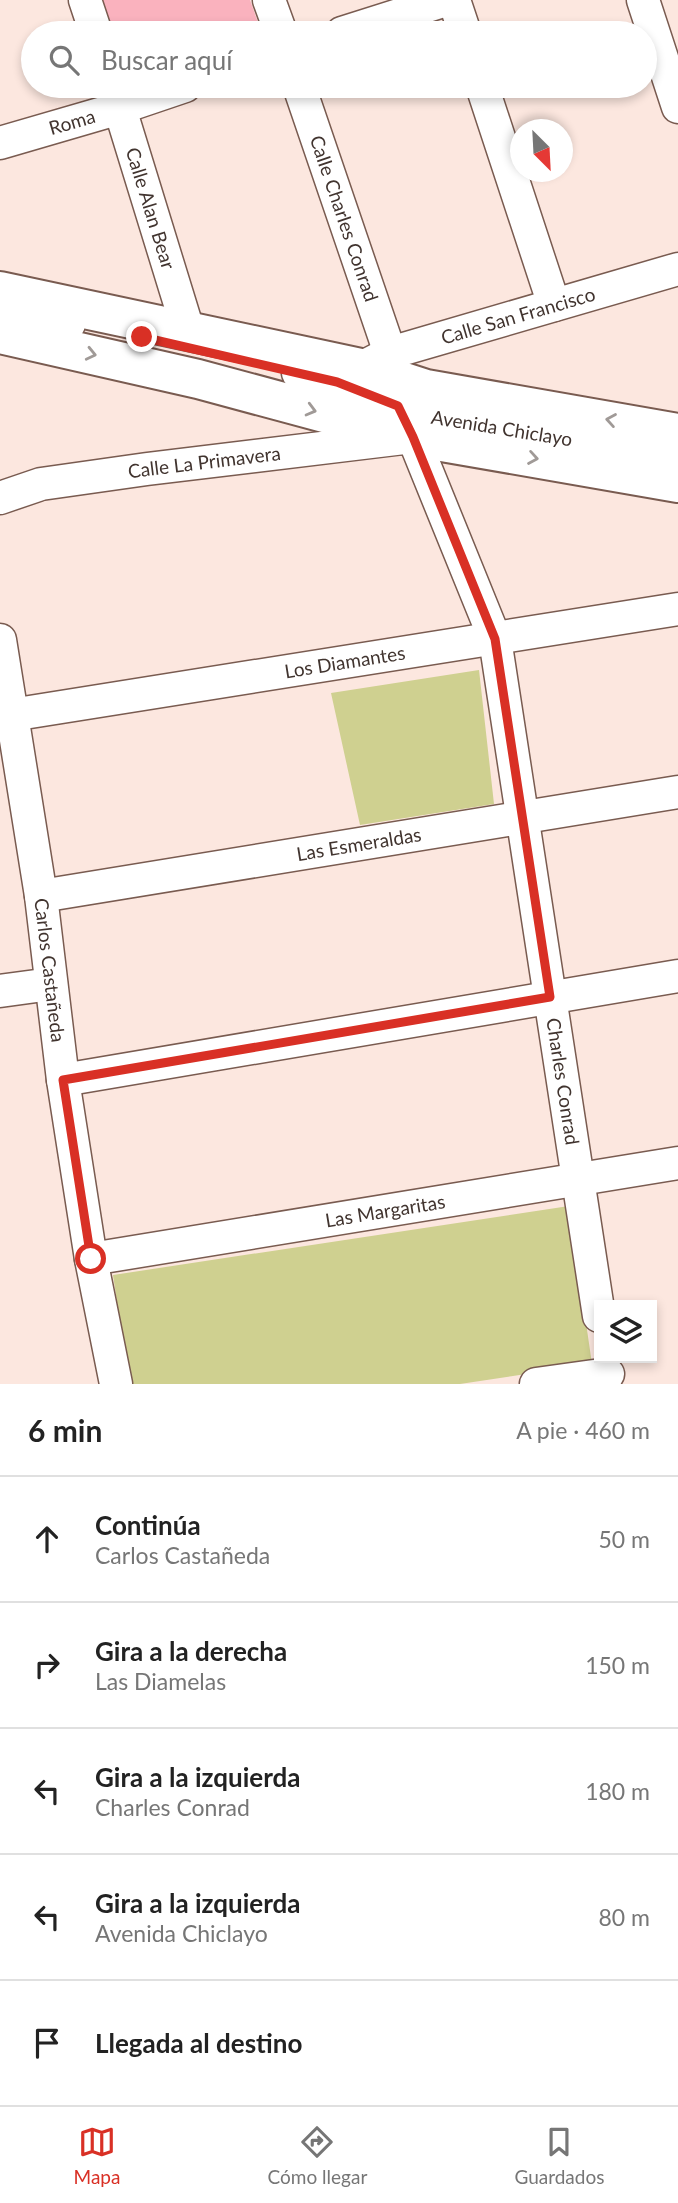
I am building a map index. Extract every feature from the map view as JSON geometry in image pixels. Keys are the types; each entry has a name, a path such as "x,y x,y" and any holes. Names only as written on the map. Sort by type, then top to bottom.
{"main road":[{"name":"Avenida Chiclayo","path":"0,291 188,330 375,361 426,390 678,433"},
{"name":"Avenida Chiclayo","path":"0,334 678,483"}],"street":[{"path":"85,0 92,21"},
{"path":"269,0 277,21"},
{"path":"380,21 446,0"},
{"path":"454,0 461,21"},
{"path":"643,0 650,21"},
{"path":"657,43 678,107"},
{"name":"Roma","path":"0,143 114,98"},
{"name":"Calle Alan Bear","path":"117,98 188,330"},
{"name":"Calle Charles Conrad","path":"302,98 375,361"},
{"path":"486,98 554,305"},
{"name":"Calle San Francisco","path":"375,361 678,269"},
{"name":"Avenida Chiclayo","path":"0,312 142,337 337,382 405,422 435,417 678,457"},
{"name":"Calle La Primavera","path":"0,498 41,484 147,469 405,422"},
{"name":"Charles Conrad","path":"405,422 495,639 597,1300"},
{"name":"Los Diamantes","path":"11,715 678,609"},
{"name":"Carlos Castañeda","path":"0,640 41,896 63,1080 91,1259 116,1384"},
{"name":"Las Esmeraldas","path":"41,896 678,792"},
{"path":"63,1080 678,976"},
{"path":"0,991 51,984"},
{"name":"Las Margaritas","path":"91,1259 678,1163"},
{"path":"536,1384 608,1372"}],"green space":[{"path":"479,670 494,804 360,825 331,693"},
{"path":"569,1206 592,1364 460,1384 129,1384 113,1275"}],"building":[{"path":"100,0 250,0 258,21 108,21"}],"route":[{"path":"91,1259 63,1080 550,997 495,639 398,406 337,382 142,337"}]}
